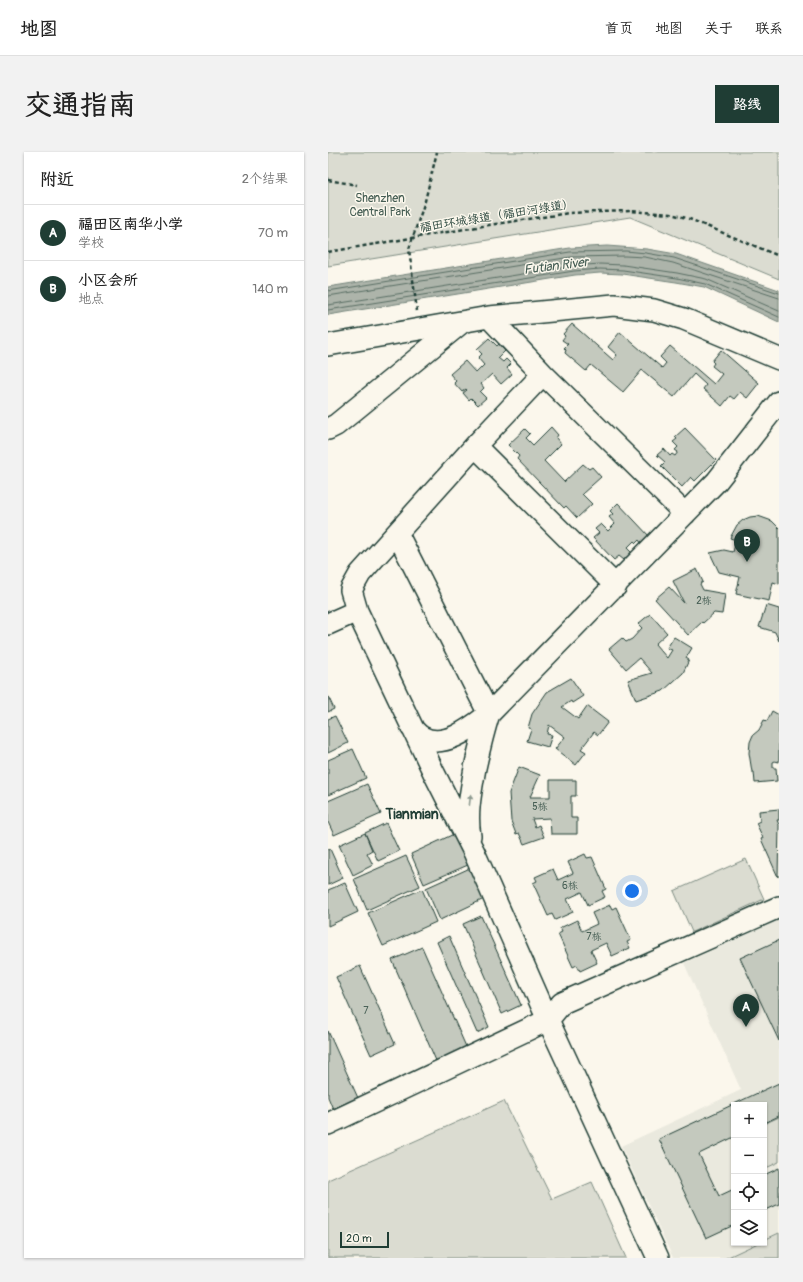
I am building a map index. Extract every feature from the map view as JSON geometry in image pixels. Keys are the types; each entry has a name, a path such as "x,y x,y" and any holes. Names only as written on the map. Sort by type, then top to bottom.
{"street":[{"path":"328,345 489,317 614,305 654,310 684,319 779,359"},
{"path":"489,317 543,374 685,514"},
{"path":"328,428 336,424 463,321"},
{"path":"412,728 420,736 428,740 437,741 452,738 460,739 472,747 477,760 476,767 467,780 453,784 439,779 434,773 412,728 357,611 351,590 360,574 543,374"},
{"path":"658,1258 548,1020 474,852 431,767 432,754 434,747 445,739 467,730 490,714 717,481 779,402"},
{"path":"476,446 616,586"},
{"path":"397,533 490,714 480,746 469,801 469,835 474,852"},
{"path":"328,624 357,611"},
{"path":"328,1124 548,1020 562,1003 779,907"}],"path":[{"path":"418,314 409,248 425,201 437,152"},
{"path":"328,180 357,185"},
{"name":"福田环城绿道（福田河绿道）","path":"328,252 568,213 630,210 670,214 687,218 779,256"}],"shaded area":[{"path":"779,920 779,1233 767,1239 767,1102 731,1102 731,1246 752,1246 726,1258 673,1258 621,1146 741,1090 684,963"}],"green space":[{"name":"Shenzhen Central Park","path":"328,152 779,152 779,279 630,217 328,266"},
{"path":"746,859 764,899 692,932 674,891"},
{"path":"504,1101 552,1199 592,1182 626,1258 328,1258 328,1180"},
{"path":"779,1117 779,1162 767,1168 767,1138 767,1123"},
{"path":"779,1233 779,1258 726,1258 752,1246 767,1246 767,1239"}],"water":[{"name":"Futian River","path":"607,246 647,249 676,254 779,290 779,322 704,287 622,274 600,273 575,275 328,315 328,287 570,248"}],"building":[{"path":"572,324 613,360 617,355 608,347 620,332 662,368 666,363 660,357 670,346 714,384 722,374 712,366 714,363 712,361 721,350 759,383 747,398 740,392 734,399 730,396 722,406 703,389 706,385 694,374 674,397 642,370 623,392 591,365 586,371 565,353 566,350 564,348 568,344 562,340 565,336 563,334"},
{"path":"489,338 497,346 499,344 505,351 498,358 503,362 506,359 511,364 507,368 512,374 501,384 492,374 481,384 484,388 480,392 486,398 478,405 471,398 469,400 463,393 467,390 466,389 462,392 454,383 456,381 450,374 465,361 476,373 484,365 478,358 482,354 477,349"},
{"path":"551,427 558,435 556,438 561,444 544,461 564,482 583,464 589,469 592,467 601,477 582,494 592,504 577,518 566,506 564,508 517,459 519,456 508,445 525,429 530,434 526,438 533,445"},
{"path":"685,428 716,460 695,481 691,477 682,487 661,466 665,462 657,455 664,449 670,456 672,454 675,456 678,452 675,450 678,447 673,442 677,439 675,437"},
{"path":"618,503 650,537 642,544 639,540 636,543 634,541 627,548 632,553 624,560 619,556 614,560 593,538 599,533 595,529 601,524 608,531 615,524 609,517 613,514 610,511"},
{"path":"758,516 772,521 779,528 779,584 773,582 769,601 736,594 740,577 719,572 710,553 724,550 733,552 736,540 730,538 737,525 750,517"},
{"path":"697,569 703,582 700,584 703,590 725,594 722,614 714,613 688,635 655,599 669,587 684,603 673,581"},
{"path":"766,605 779,609 779,641 775,632 759,627"},
{"path":"650,614 667,633 655,644 667,658 672,650 667,648 674,637 692,648 686,658 689,660 683,673 663,691 636,700 628,680 652,673 639,658 626,669 609,649 622,638 626,642 632,639 642,628 638,624"},
{"path":"571,678 583,696 562,707 578,719 587,706 608,722 598,735 594,732 581,749 586,752 576,765 555,749 565,737 549,725 547,734 552,735 548,747 527,741 531,729 528,728 532,714 547,692"},
{"path":"328,696 334,709 328,712"},
{"path":"772,711 779,715 779,762 773,762 773,768 776,768 777,781 755,783 749,753 750,742 753,735 759,730 764,720 767,721"},
{"path":"335,716 348,743 328,753 328,719"},
{"path":"353,749 366,778 328,795 328,760"},
{"path":"519,767 540,775 530,797 550,797 550,780 576,780 576,796 571,796 571,818 577,818 577,834 551,834 550,818 532,819 535,827 539,825 544,837 524,844 519,833 516,834 511,821 509,793"},
{"path":"367,784 381,814 334,835 328,822 328,801"},
{"path":"779,809 779,820 777,820 779,825 778,877 761,839 763,838 756,823 760,821 759,811"},
{"path":"386,823 399,851 378,861 365,833"},
{"path":"365,833 372,850 367,853 373,865 353,875 339,845"},
{"path":"454,834 468,865 424,884 411,854"},
{"path":"330,849 343,878 328,885 328,850"},
{"path":"585,854 587,858 592,857 606,889 602,891 605,897 588,905 582,892 567,899 573,912 555,920 552,914 548,916 533,883 537,881 535,877 553,869 558,880 573,873 568,862"},
{"path":"406,856 420,886 367,910 354,879"},
{"path":"470,868 484,899 440,920 426,888"},
{"path":"345,883 358,912 328,926 328,890"},
{"path":"422,889 436,922 383,946 368,913"},
{"path":"610,905 612,909 616,907 631,940 627,942 630,948 612,956 606,943 591,950 597,963 580,971 577,965 573,967 558,934 562,932 560,928 577,920 582,931 597,924 592,913"},
{"path":"481,916 521,1005 502,1014 463,924"},
{"path":"449,936 489,1027 477,1033 437,942"},
{"path":"779,940 779,1041 740,958"},
{"path":"422,947 467,1049 437,1063 392,960"},
{"path":"360,966 395,1044 371,1055 336,977"},
{"path":"328,1031 358,1098 333,1109 328,1097"},
{"path":"779,1083 779,1116 767,1122 767,1102 738,1102"},
{"path":"731,1105 731,1138 699,1154 719,1196 731,1190 731,1226 706,1238 659,1139"},
{"path":"779,1168 779,1204 767,1210 767,1174"}],"place":[{"name":"小区会所","path":"747,562"},
{"name":"福田区南华小学","path":"746,1027"}],"district":[{"name":"Tianmian","path":"412,814"}]}
